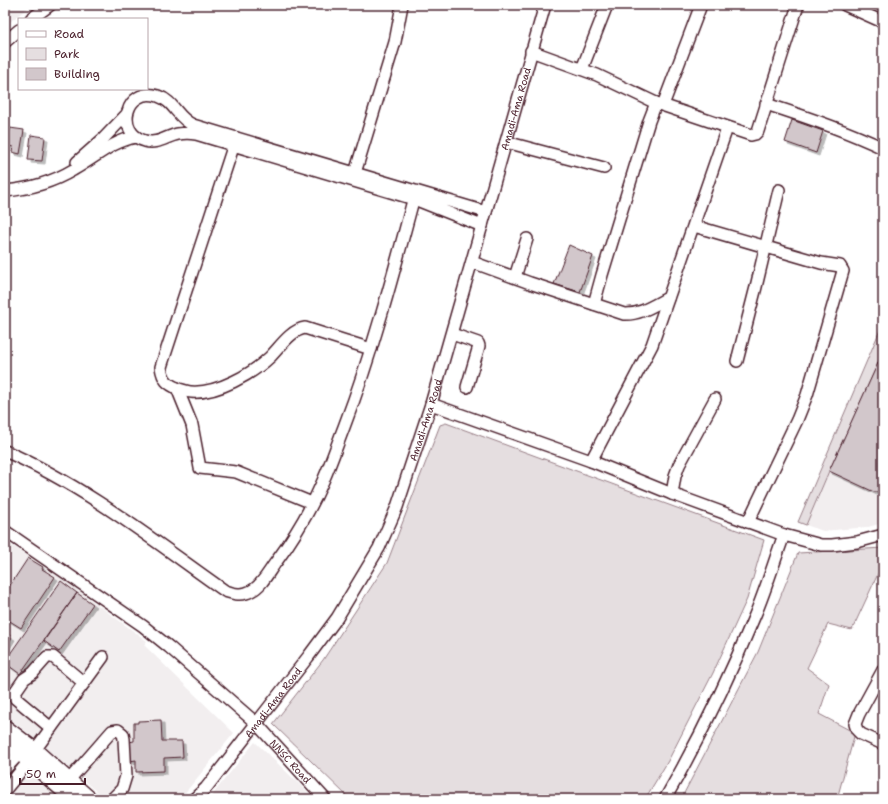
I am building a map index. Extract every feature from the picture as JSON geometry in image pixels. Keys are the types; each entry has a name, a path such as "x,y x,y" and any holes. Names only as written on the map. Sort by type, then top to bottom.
{"main road":[{"path":"5,727 28,754 73,799"},
{"path":"5,741 69,780 90,799"}],"street":[{"path":"32,18 50,5"},
{"path":"354,173 395,42 402,5"},
{"name":"Amadi-Ama Road","path":"200,799 206,788 337,618 379,548 397,507 452,334 545,5"},
{"path":"582,69 607,5"},
{"path":"594,304 649,121 659,104 701,5"},
{"path":"531,51 597,75 659,104 745,134 755,134 758,131 798,5"},
{"path":"845,5 883,22"},
{"path":"5,42 18,31"},
{"path":"482,226 415,195 354,173 236,142 189,133 179,134 154,142 146,142 136,137 132,133 128,125 128,109 132,101 140,96 153,94 167,100 186,122 236,142 415,195 486,212"},
{"path":"766,104 852,133 883,148"},
{"path":"74,170 78,161 103,139 127,114"},
{"path":"591,461 652,345 727,128"},
{"path":"5,191 27,188 45,182 74,170 125,139 136,137"},
{"path":"236,142 162,367 163,377 167,382 177,388 189,392 204,392 229,384 250,372 268,358 294,332 305,328 371,349"},
{"path":"506,142 604,168"},
{"path":"738,361 779,190"},
{"path":"5,451 42,468 73,487 150,537 225,591 240,595 253,591 294,535 312,503 332,458 357,392 382,315 415,195"},
{"path":"694,226 821,263 840,266 843,271 807,395 797,420 748,522"},
{"path":"515,277 528,239"},
{"path":"472,262 624,314 633,315 668,298"},
{"path":"452,334 478,343 466,387"},
{"path":"177,388 192,426 200,468 236,472 312,503"},
{"path":"672,494 675,476 679,465 715,399"},
{"path":"431,404 591,461 672,494 784,535 821,545 845,544 883,535"},
{"name":"NNSC Road","path":"5,531 143,626 169,647 256,723 325,799"},
{"path":"665,799 706,724 732,667 755,615 784,535"},
{"path":"51,728 16,698 15,692 24,679 33,673 47,657 50,656 54,657 84,683"},
{"path":"5,790 28,754 51,728 103,657"},
{"path":"883,670 855,724 857,730 861,734 883,744"},
{"path":"69,780 112,731 118,730 123,734 124,739 126,776 122,789 112,799"},
{"path":"5,769 28,754"},
{"name":"Amadi-Ama Road","path":"194,799 206,788"}],"shaded area":[{"path":"5,5 31,5 5,26"},
{"path":"883,352 883,523 868,527 823,531 806,525 829,471"},
{"path":"5,541 61,578 147,641 144,645 234,733 180,799 105,799 31,735 5,715"},
{"path":"255,742 315,799 211,799 216,790"},
{"path":"5,753 32,774 61,799 5,799"}],"green space":[{"path":"883,323 883,352 806,525 798,522"},
{"path":"446,423 764,540 747,599 713,673 668,761 645,799 350,799 273,724 323,660 387,563 440,425"},
{"path":"883,548 883,563 852,630 828,624 807,668 829,684 819,714 855,733 837,799 681,799 758,652 798,553"}],"building":[{"path":"792,120 823,131 816,153 785,142"},
{"path":"10,128 24,130 20,154 12,152 13,147 8,146"},
{"path":"31,135 45,137 42,161 28,160"},
{"path":"569,245 593,256 580,292 554,284"},
{"path":"883,352 883,492 874,492 829,471"},
{"path":"28,558 43,567 42,569 55,577 21,628 5,618 5,593"},
{"path":"61,581 77,593 20,674 5,663 5,661"},
{"path":"77,593 93,604 59,652 44,641"},
{"path":"5,633 12,637 5,649"},
{"path":"161,720 162,741 182,741 183,757 164,758 164,771 136,772 136,760 130,761 129,742 134,741 134,723 138,723 138,721"}]}
